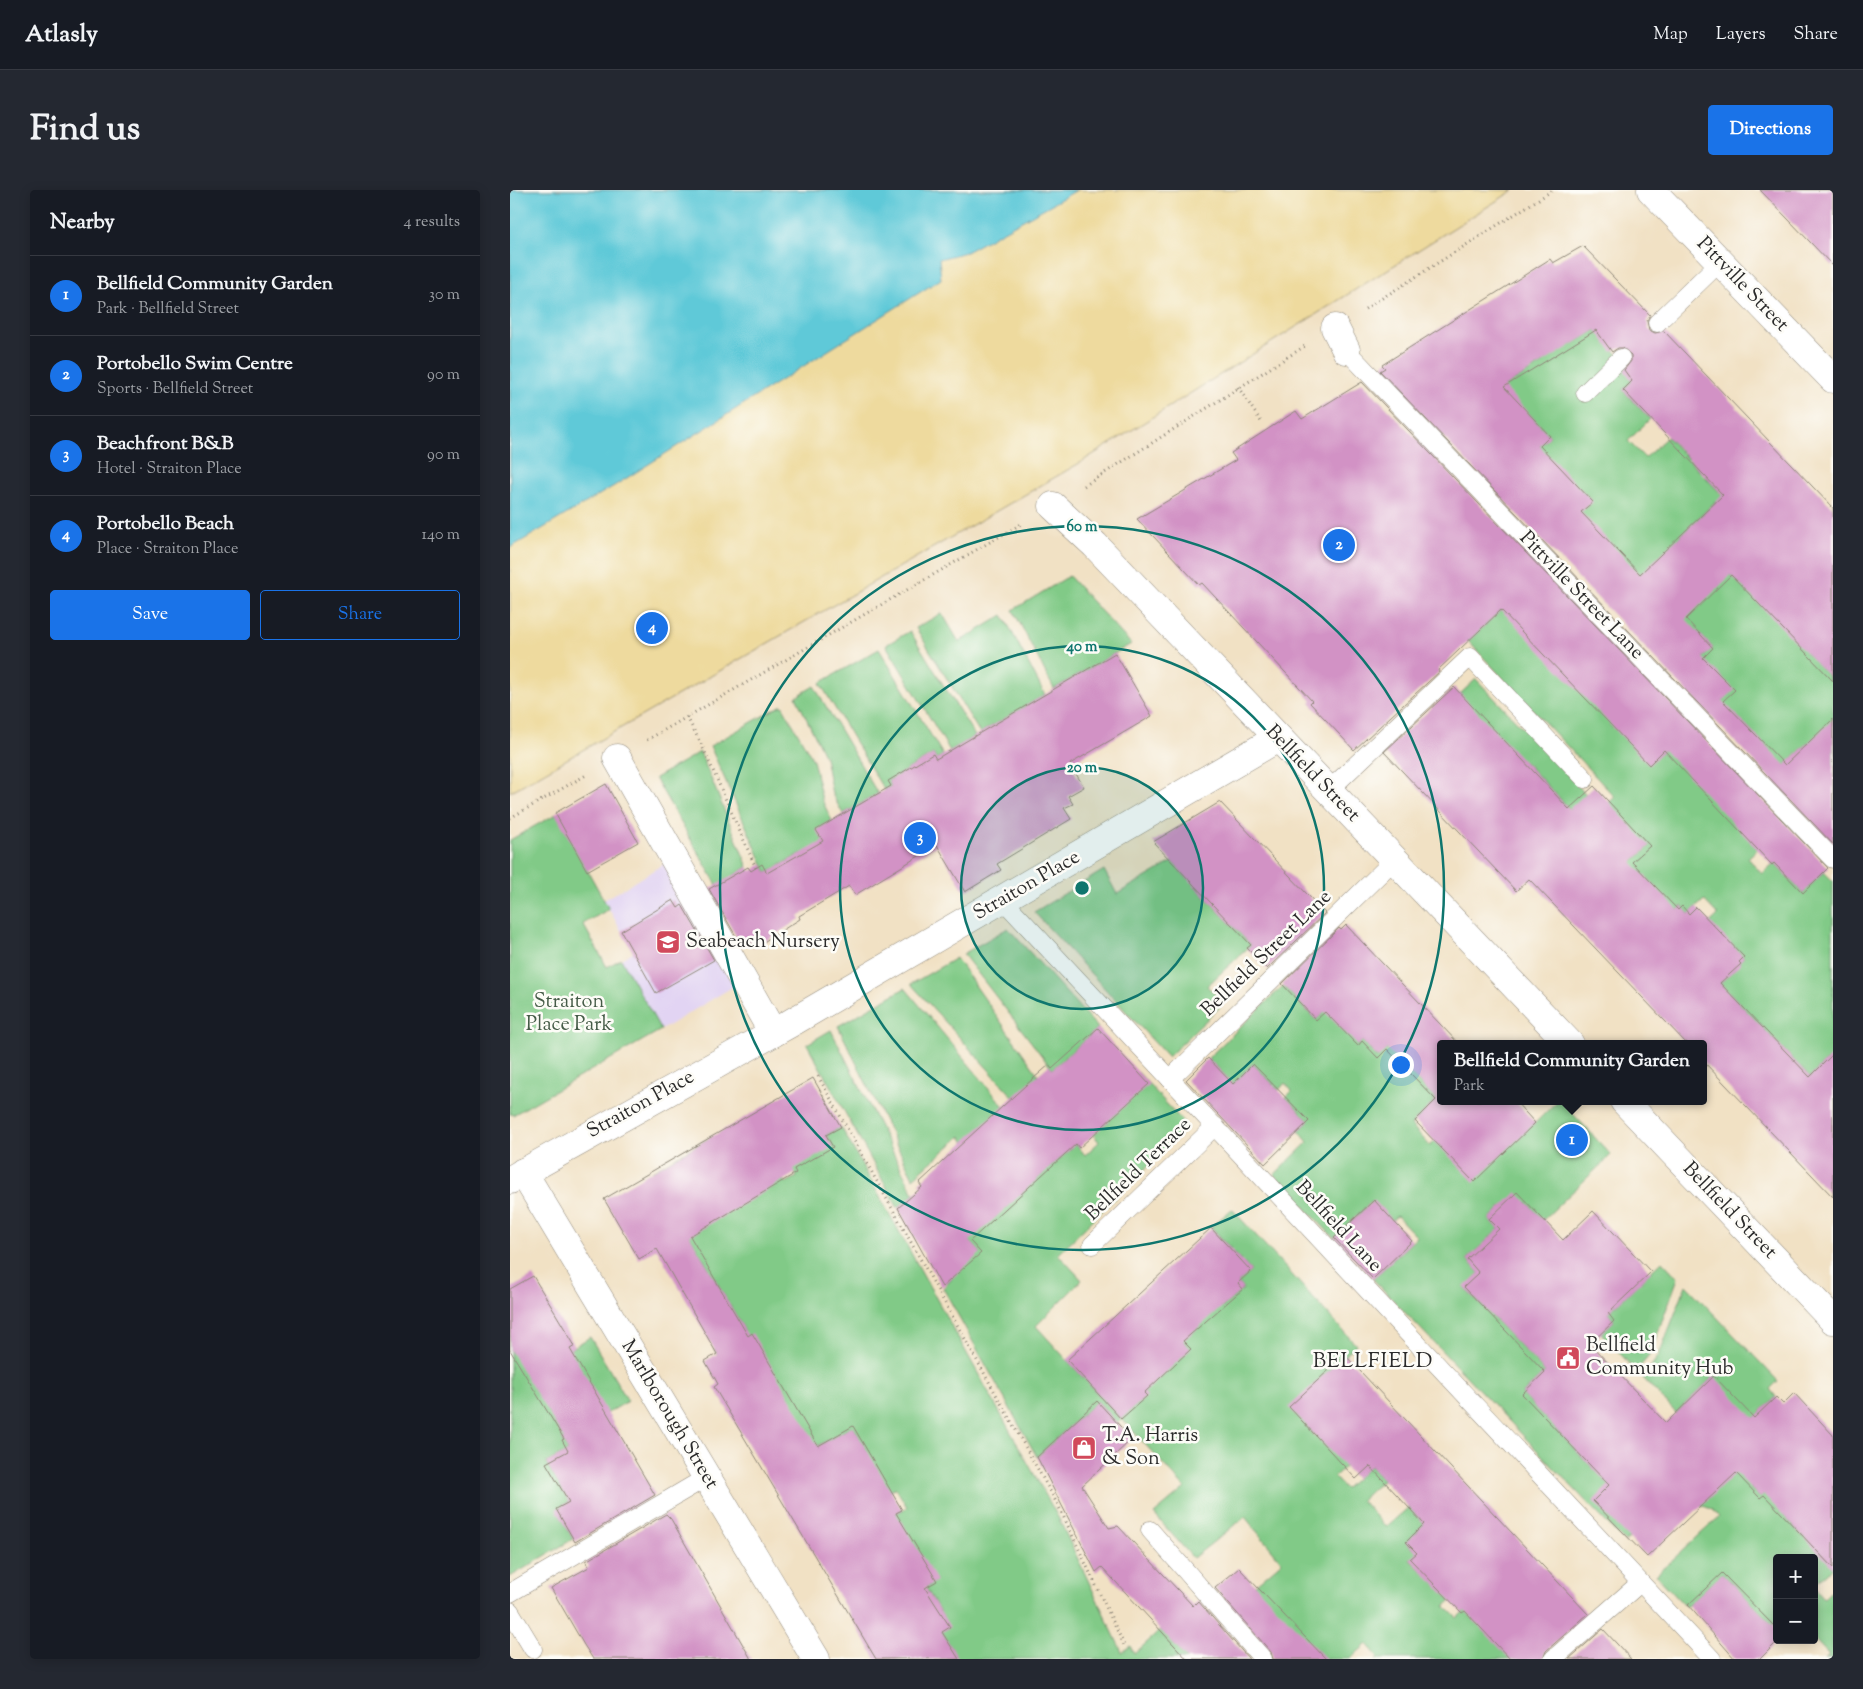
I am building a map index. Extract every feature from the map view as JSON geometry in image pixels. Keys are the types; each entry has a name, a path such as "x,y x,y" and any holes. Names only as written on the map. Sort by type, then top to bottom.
{"street":[{"name":"Pittville Street","path":"1651,190 1833,379"},
{"name":"Bellfield Street","path":"1053,506 1090,541 1566,1040"},
{"name":"Straiton Place","path":"516,1176 1003,900 1278,738"},
{"path":"617,758 773,1032"},
{"name":"Bellfield Street","path":"1628,1105 1833,1320"},
{"name":"Marlborough Street","path":"516,1176 707,1477 816,1659"}],"lane":[{"path":"1657,323 1720,262"},
{"name":"Pittville Street Lane","path":"1341,339 1833,859"},
{"path":"1585,392 1621,358"},
{"path":"1328,791 1470,657 1585,780"},
{"name":"Bellfield Street Lane","path":"1170,1079 1394,860"},
{"name":"Bellfield Lane","path":"1003,900 1712,1659"},
{"name":"Bellfield Terrace","path":"1092,1245 1215,1126"},
{"path":"510,1593 707,1477"},
{"path":"1150,1530 1263,1659"},
{"path":"1553,1659 1640,1583"},
{"path":"510,1611 533,1649"}],"path":[{"path":"1238,387 1262,423"},
{"path":"687,717 704,750 756,868"},
{"path":"818,1076 1059,1506 1124,1645"}],"shaded area":[{"name":"Seabeach Nursery","path":"666,863 734,986 661,1030 621,959 633,952 604,900"}],"green space":[{"path":"1596,330 1637,376 1623,390 1650,419 1628,441 1645,458 1667,437 1727,500 1721,505 1716,501 1677,539 1731,575 1749,593 1793,552 1804,650 1833,681 1833,767 1809,742 1774,776 1769,749 1739,718 1712,711 1734,690 1681,679 1713,648 1685,619 1623,618 1581,512 1540,446 1550,436 1528,413 1499,390 1542,364 1539,359 1573,344"},
{"path":"1540,573 1649,764 1687,728 1781,826 1748,858 1762,874 1774,863 1803,893 1824,872 1833,881 1833,1065 1827,1060 1810,1077 1720,983 1740,964 1739,962 1744,957 1731,944 1695,937 1718,915 1704,900 1689,914 1682,906 1665,923 1619,875 1650,846 1585,825 1526,763 1440,713 1476,679 1601,810 1615,797 1468,641"},
{"path":"1069,576 1131,644 1054,689 1013,610"},
{"path":"942,613 959,642 1003,615 1045,695 980,733 916,628"},
{"path":"910,631 975,736 950,751 886,645"},
{"path":"879,649 943,755 936,759 933,754 888,781 891,786 884,790 820,683"},
{"path":"814,686 878,794 843,814 832,794 825,757 796,697"},
{"path":"782,705 813,760 822,800 832,821 817,830 827,847 800,854 767,873 710,746"},
{"path":"700,752 748,867 717,885 655,778"},
{"name":"Straiton Place Park","path":"556,814 609,909 583,924 607,967 621,959 661,1030 513,1115 510,1114 510,840"},
{"path":"1172,862 1251,945 1207,986 1224,1003 1168,1057 1034,912 1104,870 1117,894"},
{"path":"1008,928 1098,1028 1052,1069 963,954"},
{"path":"956,958 1041,1079 1017,1101 911,984"},
{"path":"1283,986 1316,1020 1347,991 1358,1046 1362,1041 1377,1058 1391,1045 1396,1058 1436,1100 1411,1125 1430,1146 1435,1141 1533,1125 1553,1105 1565,1105 1611,1155 1543,1220 1527,1202 1512,1215 1502,1206 1489,1219 1499,1229 1467,1259 1479,1273 1465,1288 1545,1372 1522,1394 1640,1517 1714,1376 1676,1413 1643,1378 1659,1355 1686,1285 1778,1381 1770,1389 1776,1397 1749,1423 1759,1480 1750,1488 1760,1498 1781,1479 1801,1500 1784,1516 1804,1538 1824,1519 1833,1567 1818,1581 1818,1554 1773,1554 1773,1625 1722,1573 1686,1607 1656,1575 1719,1517 1711,1509 1675,1495 1625,1542 1373,1279 1417,1237 1397,1216 1392,1220 1373,1200 1334,1238 1274,1175 1308,1142 1299,1131 1309,1121 1286,1097 1292,1091 1285,1083 1279,1090 1253,1064 1233,1084 1208,1058"},
{"path":"905,988 1007,1110 967,1146 961,1136 913,1178 838,1026"},
{"path":"831,1030 914,1194 898,1208 807,1044"},
{"path":"1138,1072 1184,1123 1184,1131 1058,1254 1082,1280 1036,1326 1121,1419 1146,1396 1132,1380 1190,1349 1180,1337 1217,1302 1222,1308 1243,1289 1238,1283 1251,1271 1211,1227 1232,1209 1356,1345 1312,1387 1317,1410 1304,1423 1315,1436 1358,1454 1334,1477 1345,1489 1370,1466 1383,1480 1361,1500 1386,1527 1409,1507 1424,1524 1406,1542 1417,1553 1410,1560 1423,1572 1475,1578 1445,1606 1457,1618 1486,1590 1528,1659 1376,1659 1378,1657 1367,1644 1350,1659 1282,1659 1255,1585 1282,1562 1245,1517 1193,1558 1154,1514 1185,1488 1122,1419 1117,1423 1097,1401 1037,1457 943,1288 952,1279 941,1258 981,1253 965,1236 979,1232 1076,1144 1085,1155 1099,1142 1093,1134 1115,1093"},
{"path":"760,1110 833,1147 826,1135 841,1127 1059,1519 1122,1652 1130,1646 1134,1654 1161,1630 1187,1659 958,1659 942,1632 949,1627 926,1588 937,1580 817,1560 907,1507 896,1488 877,1498 867,1451 853,1426 770,1473 752,1334 717,1354 714,1349 745,1331 652,1171 711,1137 738,1185 780,1175 785,1183 797,1177"},
{"path":"1662,1261 1678,1278 1649,1356 1636,1371 1601,1333 1614,1321 1608,1313"},
{"path":"510,1335 569,1350 590,1337 628,1401 562,1440 568,1451 546,1463 565,1495 586,1482 591,1489 557,1509 573,1539 510,1577"},
{"path":"1833,1589 1833,1659 1825,1659 1829,1655 1818,1643 1818,1591 1824,1598"}],"sand":[{"path":"510,190 1514,190 1078,464 510,792"}],"water":[{"path":"510,190 1077,190 966,252 939,259 941,279 619,483 510,548"}],"building":[{"path":"1760,190 1833,190 1833,266 1788,219"},
{"path":"1583,246 1650,315 1647,321 1649,330 1655,333 1664,331 1833,508 1833,681 1731,575 1686,619 1713,648 1703,658 1735,690 1723,701 1785,765 1833,719 1833,844 1380,371 1385,368 1382,365 1550,259 1553,263","holes":["1596,330 1612,352 1618,348 1623,348 1631,355 1631,361 1624,370 1632,381 1623,390 1723,495 1640,574 1581,512 1593,502 1540,446 1550,436 1504,387"]},
{"path":"1362,382 1828,868 1803,893 1774,863 1772,865 1664,750 1649,765 1501,610 1438,670 1439,672 1354,750 1310,703 1312,701 1202,583 1199,585 1137,519 1236,460 1231,453 1296,411 1302,419"},
{"path":"1115,653 1152,716 1070,764 1084,787 1068,796 1073,804 1064,808 1071,819 997,864 1001,870 965,892 937,845 855,895 849,886 799,916 800,919 754,948 750,940 741,945 709,889 748,867 751,871 762,864 767,873 823,841 816,830 891,786 888,781 933,754 936,759"},
{"path":"1454,687 1569,809 1594,786 1650,846 1632,862 1678,910 1682,906 1689,914 1696,907 1744,957 1739,962 1741,964 1720,983 1810,1077 1833,1054 1833,1197 1707,1065 1707,1040 1683,1040 1529,879 1516,891 1384,752"},
{"path":"606,784 638,842 587,871 555,813"},
{"path":"1220,802 1325,913 1267,969 1247,948 1251,945 1153,842"},
{"path":"673,900 678,908 682,905 714,960 656,993 621,931"},
{"path":"1346,925 1455,1040 1437,1040 1437,1105 1519,1105 1535,1123 1474,1182 1415,1121 1436,1100 1387,1049 1378,1058 1362,1041 1358,1046 1325,1012 1316,1020 1282,984 1339,928 1341,930"},
{"path":"1098,1028 1149,1084 1079,1148 1076,1144 970,1241 981,1253 942,1287 898,1208 922,1187 919,1183 1026,1085 1049,1065 1052,1069"},
{"path":"1208,1058 1233,1084 1253,1064 1309,1121 1265,1164 1186,1080"},
{"path":"813,1078 841,1127 826,1135 833,1147 794,1169 796,1173 690,1236 748,1336 752,1333 818,1446 853,1426 902,1510 896,1513 937,1581 925,1588 950,1627 942,1632 959,1659 876,1659 714,1387 718,1384 705,1361 717,1354 657,1249 639,1259 604,1199"},
{"name":"Bellfield Community Hub","path":"1517,1192 1563,1240 1593,1211 1651,1272 1608,1313 1614,1321 1590,1344 1666,1423 1714,1376 1754,1418 1776,1397 1783,1404 1794,1393 1833,1435 1833,1568 1764,1495 1760,1498 1736,1473 1647,1557 1593,1501 1609,1485 1522,1394 1545,1372 1464,1287 1479,1273 1467,1259 1499,1229 1489,1219"},
{"path":"1374,1200 1412,1241 1373,1279 1334,1238"},
{"path":"1211,1228 1251,1271 1238,1283 1243,1289 1183,1341 1191,1349 1144,1393 1147,1396 1121,1419 1067,1360"},
{"path":"533,1276 575,1346 570,1349 655,1495 575,1542 556,1509 569,1502 546,1463 568,1451 562,1440 564,1439 510,1350 510,1289"},
{"path":"1345,1355 1588,1614 1546,1651 1543,1659 1510,1659 1465,1611 1462,1613 1410,1559 1417,1553 1406,1542 1424,1524 1370,1466 1356,1479 1289,1407"},
{"path":"1097,1401 1132,1439 1082,1486 1109,1528 1118,1526 1193,1606 1198,1601 1249,1659 1187,1659 1102,1567 1096,1572 1037,1457"},
{"path":"666,1514 671,1519 751,1659 593,1659 584,1645 551,1588 589,1567 586,1561"},
{"path":"1239,1568 1326,1659 1273,1659 1271,1652 1215,1588"},
{"path":"1722,1573 1773,1625 1773,1644 1775,1644 1760,1659 1735,1659 1688,1605"},
{"path":"1603,1629 1631,1659 1569,1659"}],"place":[{"name":"Portobello Swim Centre","path":"1339,545"},
{"name":"Portobello Beach","path":"652,628"},
{"name":"Beachfront B&B","path":"920,838"},
{"name":"Seabeach Nursery","path":"668,942"},
{"name":"Bellfield Community Garden","path":"1572,1140"},
{"name":"Bellfield Community Hub","path":"1568,1358"},
{"name":"T.A. Harris & Son","path":"1084,1448"}],"district":[{"name":"BELLFIELD","path":"1373,1362"}]}
